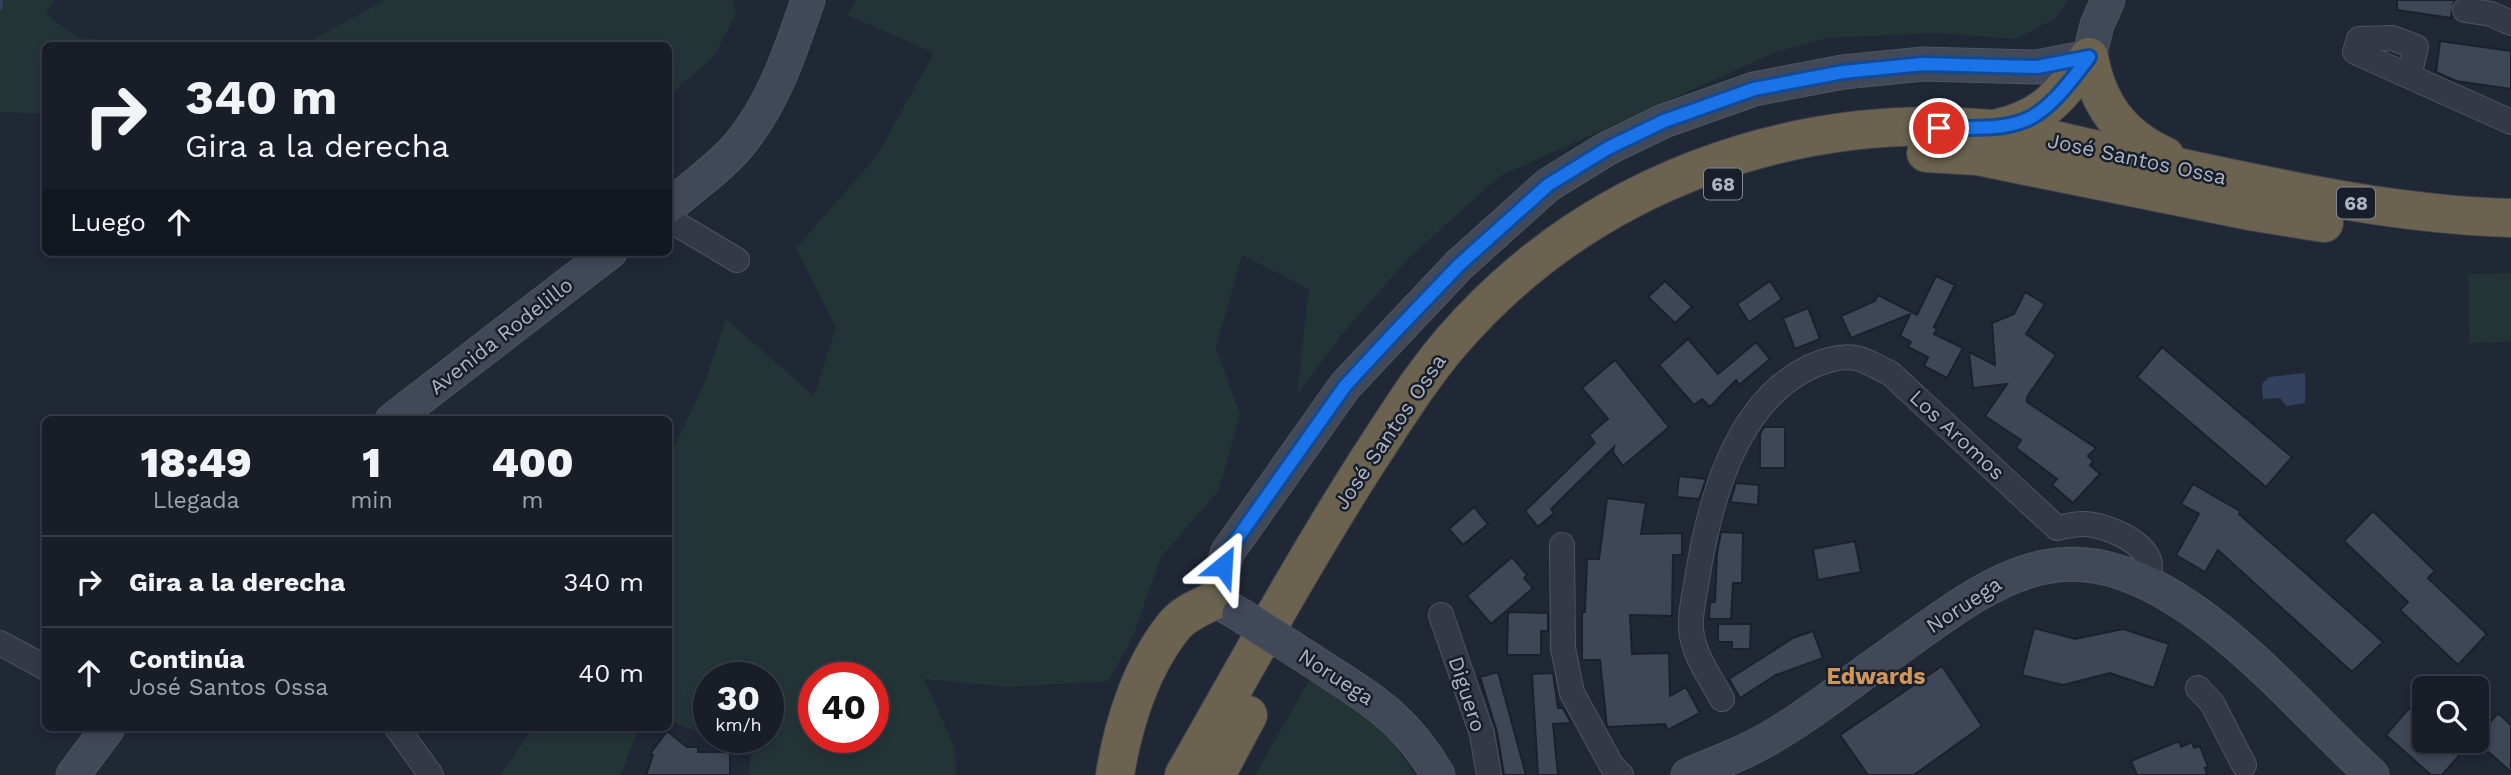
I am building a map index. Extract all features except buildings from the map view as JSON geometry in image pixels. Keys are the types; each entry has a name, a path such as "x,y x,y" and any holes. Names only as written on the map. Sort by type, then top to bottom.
{"highway":[{"path":"1994,129 2022,123 2040,113 2057,100 2089,57"},
{"path":"2089,57 2093,78 2123,132 2139,144 2192,170"},
{"name":"José Santos Ossa","path":"1184,775 1328,524 1414,390 1453,340 1545,253 1612,207 1662,182 1719,159 1771,144 1838,132 1913,128 1994,129 2339,201 2420,212 2511,218"},
{"name":"José Santos Ossa","path":"1216,775 1338,556 1424,418 1474,352 1532,294 1575,261 1633,224 1706,190 1743,177 1820,159 1898,152 1938,153 2031,165 2249,211 2412,237 2511,243"},
{"path":"1115,775 1126,721 1149,667 1175,625 1189,613 1227,607"},
{"path":"1241,775 1243,723"}],"street":[{"path":"672,203 737,147 757,120 779,83 808,0"},
{"path":"1227,607 1227,553 1345,386 1469,256 1548,185 1608,148 1664,121 1754,89 1843,72 1923,64 2037,67 2089,57 2097,25 2108,0"},
{"path":"2465,10 2491,14 2511,23"},
{"path":"2409,76 2511,121"},
{"path":"672,221 737,260"},
{"name":"Avenida Rodelillo","path":"397,416 605,256"},
{"name":"Los Aromos","path":"1722,699 1695,648 1690,626 1700,559 1720,482 1748,426 1786,379 1826,359 1856,358 1890,373 2057,528 2087,524 2109,530 2137,544 2147,555 2150,566 2145,582"},
{"path":"1562,545 1563,648 1572,693 1612,766 1621,775"},
{"name":"Noruega","path":"1688,775 1752,748 1820,705 1969,598 2006,577 2036,568 2067,565 2108,569 2145,582 2208,621 2257,663 2372,775"},
{"name":"Noruega","path":"1227,607 1390,712 1416,738 1438,775"},
{"name":"Diguero","path":"1441,615 1482,734 1489,775"},
{"path":"0,643 42,665"},
{"path":"2198,688 2212,703 2244,765"},
{"path":"73,775 106,731"},
{"path":"399,731 431,775"}],"shaded area":[{"path":"0,0 55,0 46,14 76,37 124,42 42,42 42,114 0,111"},
{"path":"385,0 732,0 736,14 714,56 672,93 672,42 308,42"},
{"path":"856,0 2068,0 2056,18 2016,39 1938,33 1827,38 1776,52 1500,176 1409,258 1342,334 1297,395 1309,289 1242,255 1216,348 1240,414 1219,490 1161,557 1133,636 1109,681 1008,687 924,679 953,744 957,775 749,775 751,754 747,753 784,753 784,662 693,662 693,731 672,720 672,451 703,387 726,319 814,396 836,328 796,248 876,157 934,53 847,15"},
{"path":"2511,273 2511,342 2469,343 2468,274"},
{"path":"1311,677 1384,727 1415,775 1255,775"},
{"path":"531,731 637,731 621,775 501,775"}],"water":[{"path":"2305,373 2305,403 2286,406 2280,398 2263,399 2262,384 2269,377"}],"waterway":[{"path":"0,0 0,7"}],"district":[{"name":"Edwards","path":"1876,676"}],"route":[{"path":"1223,566 1227,553 1270,489 1345,386 1459,265 1548,185 1608,148 1664,121 1754,89 1843,72 1923,64 2037,67 2089,57 2057,100 2022,123 1994,129 1939,128"}]}
